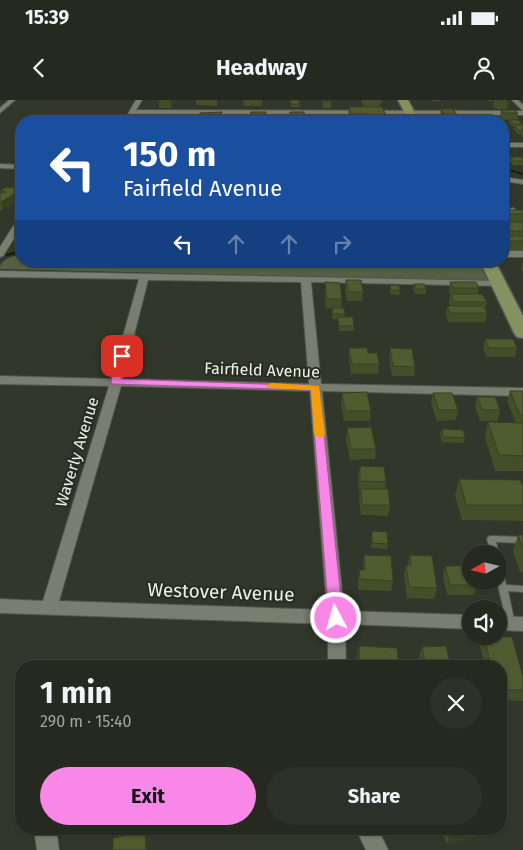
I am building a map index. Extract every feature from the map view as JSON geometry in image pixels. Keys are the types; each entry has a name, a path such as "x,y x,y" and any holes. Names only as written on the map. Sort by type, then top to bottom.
{"main road":[{"path":"403,100 411,115"},
{"path":"490,267 523,333"}],"street":[{"path":"0,111 12,100"},
{"path":"130,115 139,100"},
{"path":"515,100 523,109"},
{"path":"132,112 276,110 373,115"},
{"path":"276,110 276,115"},
{"path":"468,115 523,113"},
{"path":"509,145 523,145"},
{"path":"0,166 15,167"},
{"path":"509,180 523,182"},
{"path":"0,254 15,230"},
{"path":"509,254 523,254"},
{"path":"0,274 498,283"},
{"name":"Waverly Avenue","path":"49,608 144,277"},
{"path":"306,279 336,618 337,660"},
{"name":"Fairfield Avenue","path":"0,380 523,392"},
{"name":"Westover Avenue","path":"0,606 462,622"},
{"path":"46,835 48,850"},
{"path":"370,835 377,850"}],"lane":[{"path":"509,210 513,210"},
{"path":"493,545 491,539 523,540"},
{"path":"508,588 523,588"},
{"path":"503,590 511,624"}],"green space":[{"path":"15,256 15,267 490,267 497,281 0,269 2,262"}],"building":[{"path":"159,100 171,100 170,102 159,102"},
{"path":"290,100 299,100 300,104 291,104"},
{"path":"496,100 506,100 508,102 498,102"},
{"path":"349,107 382,107 386,115 367,115 351,114"},
{"path":"441,109 453,109 457,115 445,115"},
{"path":"501,110 515,110 518,113 504,113"},
{"path":"222,112 221,115 199,115 200,113"},
{"path":"251,112 266,112 265,115 250,115"},
{"path":"290,112 304,112 304,115 290,115"},
{"path":"510,120 518,120 522,124 514,124"},
{"path":"515,125 523,125 522,130 518,130"},
{"path":"510,157 521,157 523,161 514,161"},
{"path":"6,187 15,188 15,194 1,202 0,193 6,192 0,191"},
{"path":"509,210 523,210 523,214 509,214"},
{"path":"509,222 523,222 523,231 509,231"},
{"path":"509,236 523,236 523,241 509,241"},
{"path":"346,280 361,280 363,292 348,292"},
{"path":"325,282 340,283 342,299 327,299"},
{"path":"450,282 476,282 479,288 453,288"},
{"path":"414,284 424,284 426,289 416,289"},
{"path":"390,285 399,285 400,290 391,290"},
{"path":"451,294 482,294 487,302 454,302"},
{"path":"447,306 483,306 487,313 450,313"},
{"path":"332,308 344,308 345,314 333,314"},
{"path":"338,317 353,317 354,326 339,326"},
{"path":"485,339 513,339 517,348 489,348"},
{"path":"349,348 367,348 368,353 377,353 379,364 352,364"},
{"path":"390,348 412,349 415,367 393,366"},
{"path":"510,391 523,391 523,415 520,415"},
{"path":"367,392 371,411 345,411 342,393"},
{"path":"433,393 452,393 458,410 439,410"},
{"path":"477,397 495,397 500,410 482,410"},
{"path":"488,422 523,423 523,456 499,455"},
{"path":"371,427 376,449 351,449 347,428"},
{"path":"442,429 463,430 465,438 443,437"},
{"path":"360,466 384,467 386,482 360,481"},
{"path":"459,479 520,480 523,486 523,505 466,505"},
{"path":"361,489 388,489 390,505 362,505"},
{"path":"372,531 387,532 388,544 372,543"},
{"path":"518,535 523,535 523,550"},
{"path":"364,555 391,556 393,581 360,579 359,570 365,570"},
{"path":"410,555 432,556 437,588 409,587 406,565 411,565"},
{"path":"445,566 462,566 462,585 450,585"},
{"path":"507,637 512,637 523,677 523,690 507,690 507,660 490,660 486,645 507,645"},
{"path":"359,646 397,648 398,660 360,660"},
{"path":"446,646 450,660 425,660 422,647"},
{"path":"129,835 145,835 146,850 113,850 113,838"}],"waterway":[{"path":"509,170 523,174"},
{"path":"7,255 15,253"}],"slow traffic":[{"path":"271,386 316,388 319,434"}],"route":[{"path":"122,356 115,382 316,388 327,532 336,618"}]}
